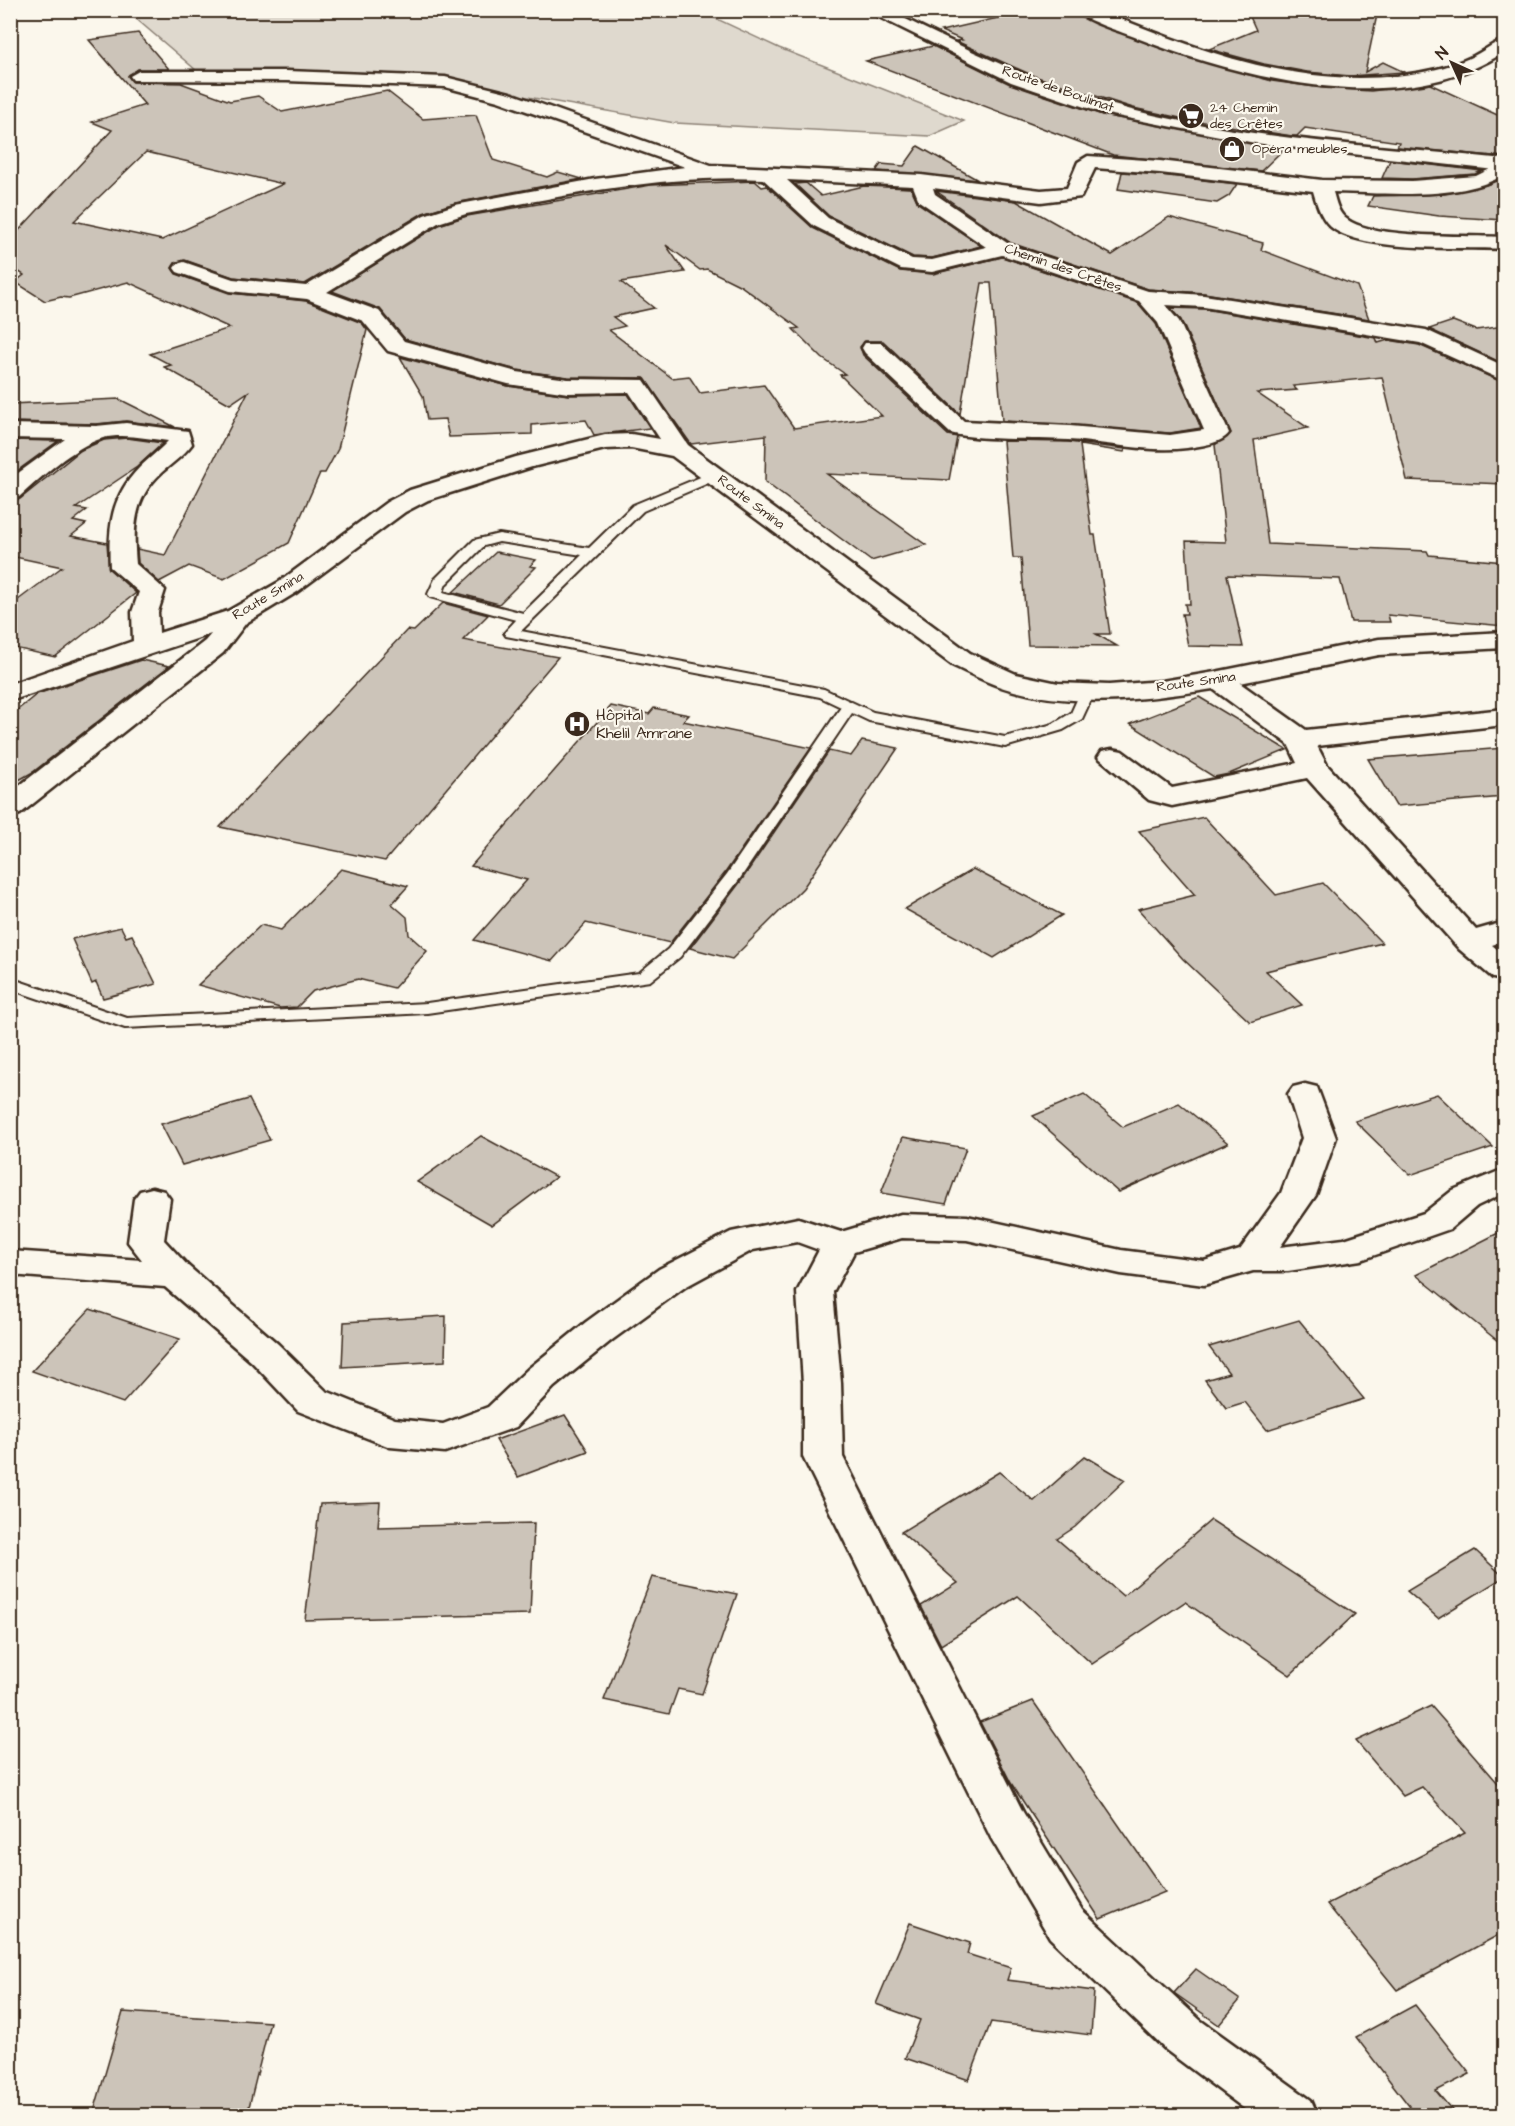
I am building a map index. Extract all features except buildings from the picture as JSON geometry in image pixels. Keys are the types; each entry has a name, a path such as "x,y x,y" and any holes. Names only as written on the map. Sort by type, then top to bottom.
{"street":[{"name":"Route de Boulimat","path":"873,10 997,68 1107,108 1178,123 1322,146 1504,166"},
{"path":"1083,10 1218,61 1319,81 1403,81 1444,73 1490,56 1504,45"},
{"path":"139,76 287,76 445,82 504,97 714,171"},
{"path":"310,293 431,219 462,209 606,183 714,171 921,181 1041,196 1074,193 1088,162 1160,167 1322,186 1412,187 1480,181 1504,166"},
{"path":"768,172 821,222 908,266 932,266 1003,249"},
{"name":"Chemin des Crêtes","path":"921,181 926,197 1003,249 1146,297 1204,300 1426,338 1504,374"},
{"path":"1322,186 1333,219 1345,228 1404,239 1504,243"},
{"path":"184,268 230,285 310,293 371,316 396,346 516,379 568,386 636,385 680,450"},
{"path":"873,348 958,428 1029,430 1151,440 1202,440 1217,433 1189,374 1168,321 1146,297"},
{"path":"10,431 97,433 112,431 180,436 180,444 135,485 122,515 123,567 152,590 145,612 146,645"},
{"path":"10,492 69,447 97,433"},
{"name":"Route Smina","path":"10,693 146,645 237,617 288,587 396,507 418,495 503,468 605,442 631,441 680,450 961,659 986,674 1019,685 1062,693 1164,688 1218,680 1370,648 1504,640"},
{"path":"10,808 214,647 237,617"},
{"path":"1218,680 1300,739 1314,768 1470,942 1504,971"},
{"path":"1300,739 1504,717"},
{"path":"1112,757 1159,794 1172,796 1314,768"},
{"path":"1470,942 1504,931"},
{"path":"1252,1259 1298,1195 1318,1138 1305,1094"},
{"path":"152,1199 146,1242 175,1275 265,1353 312,1401 390,1433 445,1438 502,1417 541,1378 599,1331 672,1278 744,1239 798,1230 840,1244 901,1226 967,1228 1121,1262 1204,1273 1252,1259 1288,1259 1348,1251 1437,1221 1465,1198 1504,1180"},
{"path":"840,1244 815,1292 822,1383 823,1457 1007,1825 1066,1924 1183,2035 1294,2115"},
{"path":"10,1263 175,1275"}],"lane":[{"path":"715,475 638,508 511,633 824,693 869,716 1005,742 1058,727 1077,716 1087,693"},
{"path":"526,618 435,594 440,582 479,543 499,538 592,553"},
{"path":"10,983 125,1023 427,1008 644,977 674,953 733,878 849,706"}],"shaded area":[{"path":"127,11 700,11 779,48 964,121 930,136 675,123 465,86 203,76"}],"place":[{"name":"24 Chemin des Crêtes","path":"1191,116"},
{"name":"Opéra meubles","path":"1232,149"},
{"name":"Hôpital Khelil Amrane","path":"577,724"}]}
